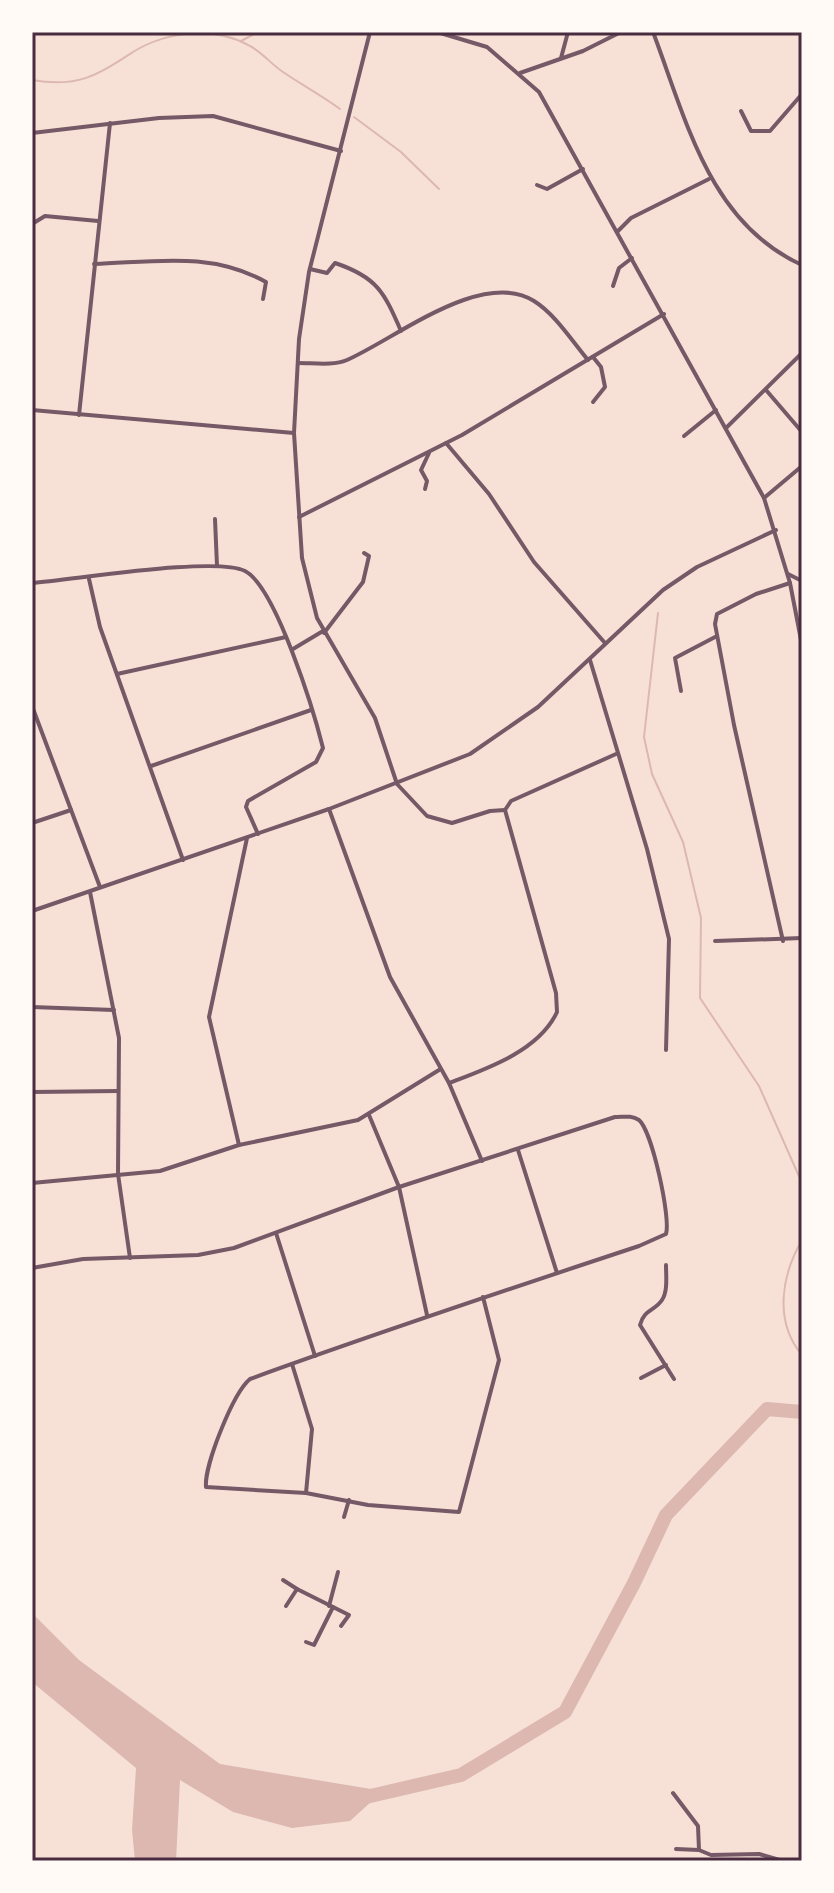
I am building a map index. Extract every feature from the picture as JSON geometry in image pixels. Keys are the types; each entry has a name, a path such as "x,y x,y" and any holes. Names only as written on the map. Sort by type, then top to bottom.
{"street":[{"path":"370,32 310,269 298,363 294,433 302,558 324,632 375,718 397,784 427,816 452,823 490,811 505,810"},
{"path":"437,32 487,47 539,92 764,498 788,574 802,645"},
{"path":"561,58 568,32"},
{"path":"520,73 621,32"},
{"path":"653,32 709,179 736,214 765,243 802,265"},
{"path":"741,111 751,131 770,131 802,94"},
{"path":"32,133 110,123 213,116 341,151"},
{"path":"79,415 110,123"},
{"path":"537,185 547,189 583,169"},
{"path":"618,231 631,218 709,179"},
{"path":"32,224 45,216 98,221"},
{"path":"94,264 163,258 228,265 266,282 263,299"},
{"path":"613,286 619,268 632,258"},
{"path":"310,269 327,273 335,263 367,277 383,291 401,331"},
{"path":"298,363 342,361 436,312 485,294 516,293 541,306 601,367 605,387 593,402"},
{"path":"299,517 446,443 664,314"},
{"path":"726,428 802,353"},
{"path":"766,390 802,432"},
{"path":"32,410 294,433"},
{"path":"684,436 716,410"},
{"path":"446,443 489,494 534,562 605,643"},
{"path":"425,489 427,481 421,470 430,451"},
{"path":"764,498 802,466"},
{"path":"215,519 217,566"},
{"path":"32,911 329,809 470,754 506,733 590,660 663,590 697,567 776,530"},
{"path":"293,649 324,632 363,582 369,556 364,553"},
{"path":"32,583 217,566 244,571 254,577 293,649 323,748 321,756 248,801 246,807 258,834"},
{"path":"788,574 802,581"},
{"path":"89,579 117,674 183,860"},
{"path":"783,941 734,725 717,636 717,614 756,594 790,583"},
{"path":"795,605 802,597"},
{"path":"681,691 675,658 717,636"},
{"path":"117,674 286,637"},
{"path":"590,660 647,849 669,939 666,1050"},
{"path":"32,706 34,722 100,887"},
{"path":"151,766 311,710"},
{"path":"449,1083 490,1068 533,1041 557,1012 556,993 505,810 511,801 616,754"},
{"path":"329,809 390,977 439,1070 449,1083 482,1161"},
{"path":"32,823 71,810"},
{"path":"239,1145 209,1017 247,838"},
{"path":"90,892 119,1038 118,1174 130,1258"},
{"path":"715,941 802,938"},
{"path":"32,1007 114,1010"},
{"path":"32,1183 160,1171 239,1145 369,1115 439,1070"},
{"path":"32,1092 118,1091"},
{"path":"369,1115 399,1187 427,1316"},
{"path":"32,1268 83,1259 198,1255 234,1248 399,1187 615,1117 630,1116 644,1126 664,1199 668,1223 666,1234 651,1243 483,1297 250,1379 238,1391 204,1484 214,1489 306,1493 430,1512 459,1512 499,1360 483,1297"},
{"path":"518,1150 557,1273"},
{"path":"32,1203 33,1211"},
{"path":"276,1232 315,1356"},
{"path":"666,1265 665,1295 661,1302 645,1312 640,1325 674,1379"},
{"path":"292,1364 312,1429 306,1493"},
{"path":"641,1378 666,1365"},
{"path":"344,1517 349,1500"},
{"path":"306,1642 314,1645 331,1607 338,1572"},
{"path":"283,1580 349,1615 341,1626"},
{"path":"286,1606 297,1589"},
{"path":"673,1793 698,1826 699,1850"},
{"path":"676,1849 699,1850 711,1855 759,1854 783,1861"}],"shaded area":[{"path":"32,1613 79,1660 220,1764 383,1791 350,1821 292,1828 233,1812 180,1780 176,1861 135,1861 132,1830 136,1768 32,1682"}],"waterway":[{"path":"241,41 258,32"},
{"path":"32,80 62,82 86,78 161,39 207,34 250,46 340,109"},
{"path":"354,117 401,152 439,189"},
{"path":"658,613 644,737 652,774 683,842 701,918 700,998 759,1086 802,1183"},
{"path":"802,1240 789,1269 784,1299 787,1328 802,1355"},
{"path":"366,1797 461,1775 565,1712 634,1583 666,1515 767,1409 802,1412"}]}
